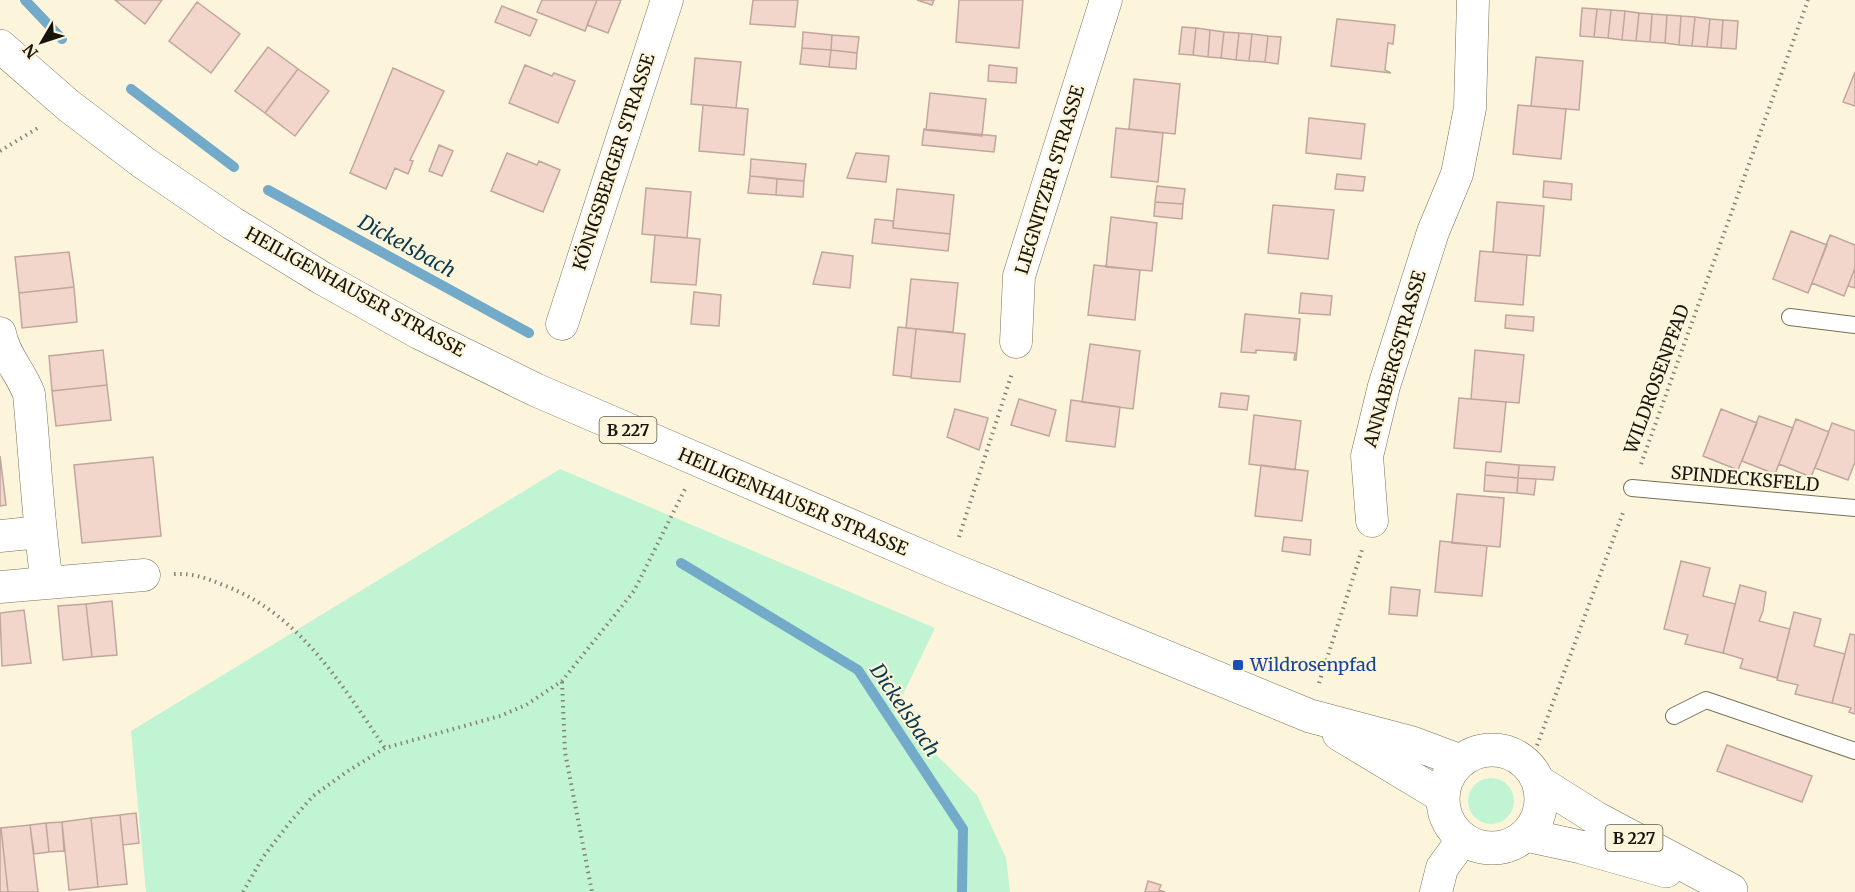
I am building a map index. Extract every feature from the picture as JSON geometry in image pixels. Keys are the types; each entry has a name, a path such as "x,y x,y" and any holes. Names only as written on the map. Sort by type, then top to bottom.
{"main road":[{"name":"HEILIGENHAUSER STRASSE","path":"0,46 69,106 153,170 232,223 331,284 420,333 536,390 951,569 1310,716 1412,743 1460,761"},
{"name":"HEILIGENHAUSER STRASSE","path":"1310,716 1442,796"},
{"path":"1495,749 1514,754 1534,774 1542,801 1537,820 1526,835 1511,845 1495,848 1478,846 1463,839 1452,827 1444,812 1442,796 1447,777 1460,761 1476,752 1495,749"},
{"name":"B 227","path":"1534,774 1596,818 1734,891"},
{"name":"B 227","path":"1526,835 1581,847 1734,891"}],"street":[{"name":"KÖNIGSBERGER STRASSE","path":"562,324 667,0"},
{"name":"LIEGNITZER STRASSE","path":"1016,342 1019,276 1106,0"},
{"name":"ANNABERGSTRASSE","path":"1372,521 1367,456 1384,386 1433,232 1457,174 1470,108 1473,0"},
{"path":"0,333 2,345 23,378 29,394 40,508 40,532 47,583"},
{"path":"0,536 40,532"},
{"path":"0,587 144,575"},
{"path":"1436,892 1442,868 1463,839"}],"lane":[{"path":"1790,318 1855,325"},
{"name":"SPINDECKSFELD","path":"1632,488 1855,508"},
{"path":"1674,716 1706,700 1855,751"}],"path":[{"name":"WILDROSENPFAD","path":"1534,774 1632,488 1808,0"},
{"path":"0,151 69,106"},
{"path":"951,569 1011,382 1016,342"},
{"path":"243,892 263,857 313,796 385,748 500,716 526,705 562,681 634,591 700,462"},
{"path":"1310,716 1372,521"},
{"path":"144,575 192,573 246,593 280,616 340,681 385,748"},
{"path":"562,681 565,752 592,892"}],"green space":[{"path":"560,469 935,628 894,713 977,795 1006,858 1010,892 146,892 131,731"},
{"path":"1491,778 1507,785 1514,801 1507,817 1491,824 1475,817 1468,801 1475,785"}],"building":[{"path":"115,0 162,0 145,24"},
{"path":"542,0 597,0 585,31 537,12"},
{"path":"597,0 621,0 608,33 587,25"},
{"path":"753,0 798,0 795,27 750,24"},
{"path":"917,0 934,0 932,5"},
{"path":"959,0 1023,0 1019,48 956,42"},
{"path":"197,2 240,34 211,73 169,41"},
{"path":"502,6 537,20 530,36 495,22"},
{"path":"1582,8 1597,9 1594,37 1580,36"},
{"path":"1597,9 1611,10 1608,38 1594,37"},
{"path":"1611,10 1625,11 1622,40 1608,38"},
{"path":"1625,11 1639,13 1636,41 1622,40"},
{"path":"1639,13 1652,14 1650,42 1636,41"},
{"path":"1652,14 1667,15 1665,43 1650,42"},
{"path":"1667,15 1681,16 1679,45 1665,43"},
{"path":"1681,16 1695,17 1692,46 1679,45"},
{"path":"1695,17 1710,19 1707,47 1692,46"},
{"path":"1337,19 1395,25 1393,44 1388,43 1385,70 1391,73 1331,66"},
{"path":"1710,19 1723,20 1721,48 1707,47"},
{"path":"1723,20 1738,21 1736,49 1721,48"},
{"path":"1182,27 1196,28 1193,55 1179,54"},
{"path":"1196,28 1210,30 1208,57 1193,55"},
{"path":"1210,30 1224,32 1221,58 1208,57"},
{"path":"803,32 832,35 831,50 802,48"},
{"path":"1224,32 1239,33 1236,60 1221,58"},
{"path":"1239,33 1252,34 1249,61 1236,60"},
{"path":"1252,34 1268,36 1265,62 1249,61"},
{"path":"832,35 859,37 857,53 831,50"},
{"path":"1268,36 1281,37 1278,64 1265,62"},
{"path":"268,47 298,69 265,113 235,91"},
{"path":"802,48 831,50 829,67 800,64"},
{"path":"831,50 857,53 856,69 829,67"},
{"path":"1536,57 1583,61 1579,110 1531,106"},
{"path":"695,58 741,62 736,108 691,104"},
{"path":"525,65 552,76 554,73 575,81 558,123 509,103"},
{"path":"989,65 1017,68 1016,83 988,81"},
{"path":"393,68 444,91 410,160 413,161 408,174 395,168 386,189 350,173"},
{"path":"298,69 329,91 295,136 265,113"},
{"path":"1855,72 1855,106 1843,102"},
{"path":"1134,79 1180,84 1175,134 1129,129"},
{"path":"930,93 986,99 982,136 926,130"},
{"path":"703,105 748,109 744,155 699,151"},
{"path":"1518,105 1566,109 1561,159 1513,154"},
{"path":"1309,118 1365,124 1361,159 1306,153"},
{"path":"1116,128 1163,133 1158,182 1111,177"},
{"path":"924,129 996,136 994,152 922,145"},
{"path":"439,145 453,151 442,176 429,171"},
{"path":"507,153 537,165 539,161 560,170 543,212 491,191"},
{"path":"856,153 889,156 886,182 847,178"},
{"path":"751,159 806,164 804,181 750,176"},
{"path":"1337,174 1365,177 1363,191 1335,189"},
{"path":"750,176 777,179 776,195 748,193"},
{"path":"777,179 804,181 803,197 776,195"},
{"path":"1544,181 1572,184 1571,200 1543,197"},
{"path":"1157,186 1185,189 1183,204 1155,202"},
{"path":"646,188 691,192 687,238 642,234"},
{"path":"897,189 954,195 950,234 893,228"},
{"path":"1155,202 1183,204 1182,219 1154,216"},
{"path":"1497,202 1544,206 1540,256 1493,252"},
{"path":"1273,205 1334,210 1328,259 1268,253"},
{"path":"1111,217 1157,223 1152,271 1106,267"},
{"path":"875,219 893,221 893,228 950,234 948,251 872,243"},
{"path":"1791,231 1827,245 1808,293 1773,279"},
{"path":"655,235 700,239 696,285 651,282"},
{"path":"1830,235 1855,245 1855,268 1844,296 1812,283"},
{"path":"1480,251 1527,255 1523,305 1475,301"},
{"path":"69,252 74,287 19,293 15,257"},
{"path":"822,252 853,256 850,288 813,284"},
{"path":"1094,265 1140,270 1135,320 1088,315"},
{"path":"1855,268 1855,288 1848,286"},
{"path":"911,279 958,283 953,332 906,328"},
{"path":"74,287 77,322 22,328 19,293"},
{"path":"694,292 721,295 719,326 691,324"},
{"path":"1301,293 1332,296 1330,315 1299,313"},
{"path":"1245,314 1300,319 1296,360 1294,360 1295,353 1256,350 1256,353 1241,352"},
{"path":"1506,315 1534,317 1533,331 1505,328"},
{"path":"898,327 916,329 911,377 893,375"},
{"path":"916,329 965,334 960,382 911,378"},
{"path":"1090,344 1140,351 1133,409 1082,402"},
{"path":"103,350 107,385 52,391 49,356"},
{"path":"1475,350 1524,355 1519,403 1471,399"},
{"path":"107,385 111,420 56,426 52,391"},
{"path":"1221,393 1249,396 1247,410 1219,407"},
{"path":"1459,398 1506,402 1501,452 1454,448"},
{"path":"1019,399 1056,410 1049,436 1011,425"},
{"path":"1071,400 1120,407 1115,447 1066,441"},
{"path":"955,409 988,418 979,450 947,437"},
{"path":"1721,409 1757,423 1738,470 1703,456"},
{"path":"1254,415 1301,421 1295,470 1249,464"},
{"path":"1759,416 1793,428 1775,474 1742,461"},
{"path":"1796,419 1829,432 1811,477 1779,464"},
{"path":"1832,423 1855,431 1855,462 1848,480 1815,468"},
{"path":"0,456 6,505 0,506"},
{"path":"153,457 161,536 82,543 74,465"},
{"path":"1486,462 1519,465 1518,478 1485,475"},
{"path":"1261,465 1308,471 1302,521 1255,516"},
{"path":"1519,465 1555,467 1553,480 1518,478"},
{"path":"1485,475 1518,478 1517,493 1484,491"},
{"path":"1518,478 1536,479 1534,495 1517,493"},
{"path":"1457,494 1504,498 1500,547 1452,543"},
{"path":"1284,537 1311,540 1310,555 1282,551"},
{"path":"1440,541 1487,546 1482,596 1435,592"},
{"path":"1681,561 1710,568 1703,596 1735,604 1723,653 1685,644 1688,635 1664,629"},
{"path":"1740,585 1766,592 1759,621 1790,629 1777,678 1740,668 1743,659 1723,653"},
{"path":"1391,587 1420,590 1417,616 1389,614"},
{"path":"112,601 117,655 92,657 86,604"},
{"path":"86,604 92,657 63,660 58,606"},
{"path":"24,610 31,663 2,666 0,613"},
{"path":"1794,612 1821,619 1814,646 1845,654 1832,703 1795,694 1798,685 1777,680"},
{"path":"1850,634 1855,635 1855,714 1849,712 1851,708 1832,703"},
{"path":"1727,745 1812,776 1802,802 1717,771"},
{"path":"136,813 139,843 123,845 120,815"},
{"path":"120,815 127,884 98,887 91,818"},
{"path":"91,818 98,887 69,890 62,822"},
{"path":"62,822 64,851 49,852 46,823"},
{"path":"46,823 49,852 34,854 30,825"},
{"path":"30,825 38,892 8,892 1,828"},
{"path":"1,828 8,892 0,892"},
{"path":"1148,881 1161,885 1159,890 1165,892 1145,892"}],"waterway":[{"name":"Dickelsbach","path":"25,0 62,39"},
{"name":"Dickelsbach","path":"131,89 234,167"},
{"name":"Dickelsbach","path":"268,190 529,333"},
{"name":"Dickelsbach","path":"681,563 858,670 963,829 962,892"}],"place":[{"name":"Wildrosenpfad","path":"1238,665"}]}
